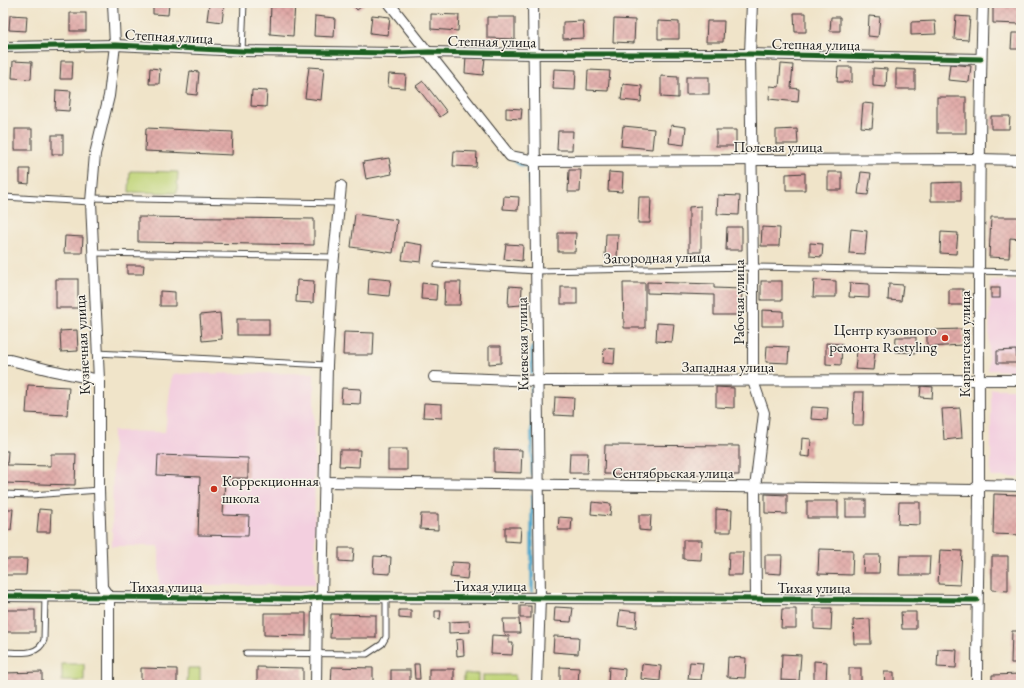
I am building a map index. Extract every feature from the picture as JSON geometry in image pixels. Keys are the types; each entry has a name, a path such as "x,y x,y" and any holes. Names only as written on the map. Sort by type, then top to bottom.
{"street":[{"name":"Кузнечная улица","path":"109,685 110,597 102,587 99,490 99,380 91,200 95,154 109,96 115,45 113,3"},
{"name":"Полевая улица","path":"389,3 510,156 534,161 1021,160"},
{"name":"Киевская улица","path":"534,3 534,161 540,486 540,597 537,685"},
{"name":"Рабочая улица","path":"752,3 750,54 753,381 764,413 755,488 756,598"},
{"name":"Карпатская улица","path":"977,685 979,486 979,159 983,3"},
{"name":"Степная улица","path":"3,47 115,45 242,51 397,54 429,52 533,54 750,54 981,59"},
{"path":"316,685 327,365 332,276 340,186"},
{"path":"3,360 10,360 99,380"},
{"name":"Западная улица","path":"434,377 538,381 1021,380"},
{"name":"Сентябрьская улица","path":"324,482 540,486 973,490 979,486 1021,486"},
{"name":"Тихая улица","path":"3,596 320,598 540,597 977,600"}],"lane":[{"path":"242,51 244,3"},
{"path":"3,198 338,203"},
{"path":"93,253 334,257"},
{"name":"Загородная улица","path":"437,265 536,271 753,268 1021,272"},
{"path":"97,353 327,365"},
{"path":"3,494 32,494 99,490"},
{"path":"3,652 31,652 42,646 44,640 45,596"},
{"path":"246,653 367,654 382,644 386,637 386,597"}],"shaded area":[{"path":"991,281 1021,281 1021,371 988,370"},
{"name":"Коррекционная школа","path":"314,373 315,585 159,585 159,546 112,546 113,431 165,432 172,374"},
{"path":"991,389 1021,389 1021,477 991,477"}],"green space":[{"path":"130,171 178,172 177,193 129,192"},
{"path":"62,664 84,664 84,681 62,681"},
{"path":"188,668 200,668 200,685 187,685"},
{"path":"464,674 478,674 478,685 464,685"},
{"path":"483,675 515,675 515,685 483,685"}],"building":[{"path":"153,3 169,3 168,15 153,14"},
{"path":"271,3 295,3 293,36 270,34"},
{"path":"351,3 366,3 357,10"},
{"path":"993,3 1021,3 1021,24 993,23"},
{"path":"209,5 224,6 222,22 207,20"},
{"path":"70,13 86,13 86,31 70,31"},
{"path":"794,13 806,13 806,32 795,32"},
{"path":"431,14 459,15 458,31 431,29"},
{"path":"10,15 27,16 26,31 9,30"},
{"path":"372,15 390,17 388,35 370,33"},
{"path":"315,16 335,18 334,37 314,36"},
{"path":"869,16 880,17 878,37 868,36"},
{"path":"956,16 970,17 968,40 954,39"},
{"path":"487,17 515,17 515,39 487,38"},
{"path":"831,17 840,17 840,31 830,31"},
{"path":"614,19 635,20 634,43 613,42"},
{"path":"583,21 584,38 563,39 563,22"},
{"path":"658,21 679,22 679,39 658,39"},
{"path":"707,21 724,21 723,42 706,42"},
{"path":"935,21 936,34 911,35 911,22"},
{"path":"1012,33 1021,33 1021,49 1011,49"},
{"path":"466,56 485,58 483,75 465,73"},
{"path":"13,61 32,62 31,79 12,78"},
{"path":"61,61 73,61 72,79 60,79"},
{"path":"781,64 793,65 791,88 799,89 798,102 769,99 770,86 779,87"},
{"path":"950,64 971,66 969,82 948,80"},
{"path":"309,67 324,68 321,100 305,98"},
{"path":"838,67 852,67 852,82 837,82"},
{"path":"150,68 160,69 159,84 149,84"},
{"path":"873,68 887,69 886,87 873,86"},
{"path":"554,69 576,70 575,90 553,89"},
{"path":"896,69 915,70 915,89 896,89"},
{"path":"588,70 610,71 608,91 587,90"},
{"path":"190,71 199,72 197,95 187,94"},
{"path":"389,74 406,75 405,88 388,87"},
{"path":"661,76 678,77 678,98 661,97"},
{"path":"686,77 709,77 709,94 686,94"},
{"path":"423,81 447,112 440,117 416,86"},
{"path":"623,84 642,86 641,102 621,100"},
{"path":"56,90 71,91 69,111 55,110"},
{"path":"252,90 267,91 266,107 251,106"},
{"path":"937,97 966,97 966,133 937,133"},
{"path":"863,103 874,104 872,128 861,127"},
{"path":"506,108 522,109 521,119 506,118"},
{"path":"991,116 1010,116 1009,129 991,129"},
{"path":"671,125 686,127 684,145 669,143"},
{"path":"623,126 654,129 652,149 621,146"},
{"path":"146,128 233,132 232,155 145,151"},
{"path":"15,129 32,129 32,150 15,150"},
{"path":"797,129 798,144 776,144 776,130"},
{"path":"716,130 736,130 736,146 716,146"},
{"path":"558,131 573,131 572,150 557,150"},
{"path":"52,135 63,135 63,154 52,154"},
{"path":"454,151 477,152 476,167 453,166"},
{"path":"389,158 392,174 366,179 363,162"},
{"path":"20,169 30,169 29,184 20,183"},
{"path":"569,170 581,170 580,192 568,192"},
{"path":"609,172 623,173 622,192 608,191"},
{"path":"828,172 842,172 842,190 828,190"},
{"path":"861,172 871,173 868,195 858,194"},
{"path":"805,173 805,190 786,190 786,174"},
{"path":"961,182 961,201 931,201 931,183"},
{"path":"718,195 740,196 739,215 717,214"},
{"path":"504,196 519,197 518,210 503,209"},
{"path":"639,197 651,197 650,223 638,223"},
{"path":"701,206 701,252 689,252 689,207"},
{"path":"355,214 397,220 393,253 351,247"},
{"path":"138,217 314,219 314,245 138,242"},
{"path":"991,217 1021,217 1021,239 1010,238 1009,258 989,257"},
{"path":"727,227 742,227 742,250 726,250"},
{"path":"762,227 780,228 779,246 761,246"},
{"path":"851,229 867,231 865,254 849,253"},
{"path":"941,232 958,233 956,254 940,253"},
{"path":"558,233 576,233 575,252 558,252"},
{"path":"606,234 618,234 617,258 605,258"},
{"path":"65,236 83,237 82,253 64,253"},
{"path":"405,242 423,245 421,262 402,260"},
{"path":"810,243 823,244 822,257 810,256"},
{"path":"506,244 523,245 522,261 504,259"},
{"path":"127,265 144,265 143,274 127,274"},
{"path":"369,278 391,280 389,296 368,294"},
{"path":"56,279 78,279 78,308 56,308"},
{"path":"297,280 314,281 313,303 296,302"},
{"path":"814,280 836,281 836,297 813,297"},
{"path":"761,281 782,281 782,300 761,300"},
{"path":"445,282 461,282 460,305 444,305"},
{"path":"647,282 714,284 714,288 742,289 741,315 714,315 714,295 647,293"},
{"path":"422,283 437,285 436,300 421,299"},
{"path":"623,283 645,283 645,328 624,328"},
{"path":"850,283 869,284 869,298 849,297"},
{"path":"889,284 903,285 901,301 888,300"},
{"path":"509,286 522,287 521,305 508,306"},
{"path":"561,287 577,287 577,304 561,304"},
{"path":"991,288 1000,288 1000,298 991,298"},
{"path":"949,289 963,289 964,305 949,305"},
{"path":"160,291 175,292 175,306 160,306"},
{"path":"762,310 783,311 783,326 762,326"},
{"path":"220,313 222,339 202,341 200,315"},
{"path":"237,319 269,319 269,335 237,335"},
{"path":"657,323 674,324 672,342 656,341"},
{"name":"Центр кузовного ремонта Restyling","path":"963,329 963,345 927,347 927,330"},
{"path":"77,330 78,351 61,352 60,331"},
{"path":"344,332 374,333 373,355 343,355"},
{"path":"896,337 916,337 916,353 895,352"},
{"path":"826,343 842,344 841,365 826,364"},
{"path":"489,346 501,346 501,363 489,364"},
{"path":"767,346 789,347 788,363 766,362"},
{"path":"604,348 615,349 614,364 603,363"},
{"path":"1016,350 1017,363 997,363 997,351"},
{"path":"857,351 875,352 873,370 855,369"},
{"path":"28,385 69,387 67,415 26,413"},
{"path":"921,386 933,387 932,398 920,397"},
{"path":"716,387 734,388 734,408 716,407"},
{"path":"342,388 361,389 360,404 341,403"},
{"path":"854,392 864,392 863,425 853,425"},
{"path":"555,397 574,398 573,416 554,415"},
{"path":"424,403 442,404 442,418 423,417"},
{"path":"812,407 828,408 827,420 811,419"},
{"path":"960,408 962,438 944,440 942,409"},
{"path":"802,438 811,439 810,457 801,456"},
{"path":"605,445 739,446 739,475 604,474"},
{"path":"388,449 407,449 407,470 388,470"},
{"path":"494,449 522,450 521,473 494,472"},
{"path":"340,450 360,450 359,467 339,466"},
{"path":"3,451 8,451 7,465 51,466 51,454 76,454 75,485 3,483"},
{"path":"570,453 588,453 587,473 569,473"},
{"path":"158,455 248,458 248,478 225,478 223,515 249,516 248,536 198,535 200,477 157,475"},
{"path":"765,494 787,495 787,514 765,513"},
{"path":"994,494 1021,495 1021,535 993,534"},
{"path":"846,500 866,500 866,517 846,517"},
{"path":"807,501 838,501 838,518 807,518"},
{"path":"592,502 611,504 610,516 591,514"},
{"path":"899,502 920,502 920,525 898,524"},
{"path":"3,509 13,509 11,530 3,530"},
{"path":"39,509 51,510 50,532 37,532"},
{"path":"716,509 732,510 731,532 716,532"},
{"path":"421,514 438,514 438,530 420,529"},
{"path":"639,515 651,515 650,531 639,530"},
{"path":"559,517 572,518 571,530 558,530"},
{"path":"505,527 521,527 520,542 505,541"},
{"path":"683,540 702,540 701,560 683,559"},
{"path":"339,548 354,548 353,562 339,561"},
{"path":"819,549 853,550 852,575 818,574"},
{"path":"940,550 962,551 960,585 938,584"},
{"path":"729,552 743,552 742,575 728,575"},
{"path":"765,555 782,555 781,574 765,573"},
{"path":"864,555 880,555 879,573 863,573"},
{"path":"374,556 391,557 390,574 373,573"},
{"path":"900,556 930,556 929,575 899,575"},
{"path":"992,556 1008,556 1008,591 992,590"},
{"path":"3,559 27,559 26,575 3,575"},
{"path":"452,562 469,563 467,579 450,577"},
{"path":"520,606 531,606 531,618 520,618"},
{"path":"555,607 573,608 571,622 554,621"},
{"path":"814,608 832,608 831,630 814,629"},
{"path":"782,609 796,609 796,628 781,628"},
{"path":"3,610 35,610 35,632 3,632"},
{"path":"399,610 411,610 411,619 399,618"},
{"path":"620,610 637,612 636,628 618,626"},
{"path":"435,611 441,611 440,619 435,618"},
{"path":"901,612 916,612 916,629 902,629"},
{"path":"264,613 306,613 306,636 264,635"},
{"path":"331,614 376,615 376,638 330,638"},
{"path":"503,619 519,619 520,633 504,633"},
{"path":"870,619 871,644 854,644 853,620"},
{"path":"469,621 470,632 449,633 449,622"},
{"path":"1012,631 1021,631 1021,663 1011,663"},
{"path":"492,635 509,636 509,643 513,643 512,655 491,654"},
{"path":"554,636 579,637 578,654 553,652"},
{"path":"463,639 464,655 457,656 456,640"},
{"path":"938,649 957,650 956,668 937,667"},
{"path":"782,654 801,655 799,681 781,680"},
{"path":"728,657 746,658 745,678 727,677"},
{"path":"814,661 827,662 826,682 814,682"},
{"path":"690,662 703,663 701,680 688,679"},
{"path":"414,664 419,664 420,679 415,679"},
{"path":"642,664 661,666 660,681 641,679"},
{"path":"257,667 303,668 303,685 257,685"},
{"path":"332,667 373,668 373,685 331,685"},
{"path":"560,667 579,668 578,685 560,684"},
{"path":"609,667 625,669 624,685 608,683"},
{"path":"141,668 177,669 177,685 141,685"},
{"path":"849,668 861,668 861,685 849,685"},
{"path":"429,669 454,669 454,685 429,685"},
{"path":"391,670 410,670 410,685 391,685"},
{"path":"42,672 42,685 3,685 3,673"},
{"path":"884,672 894,672 894,685 885,685"},
{"path":"1021,674 1021,685 992,685 992,675"}],"waterway":[{"path":"514,160 519,164 528,166 530,184"},
{"path":"532,348 532,373"},
{"path":"532,387 532,475"},
{"path":"532,496 532,592"}],"cycle path":[{"path":"3,47 115,45 242,51 533,54 750,54 981,59"},
{"path":"3,596 300,599 322,597 977,600"}],"place":[{"name":"Центр кузовного ремонта Restyling","path":"945,338"},
{"name":"Коррекционная школа","path":"214,489"}]}
